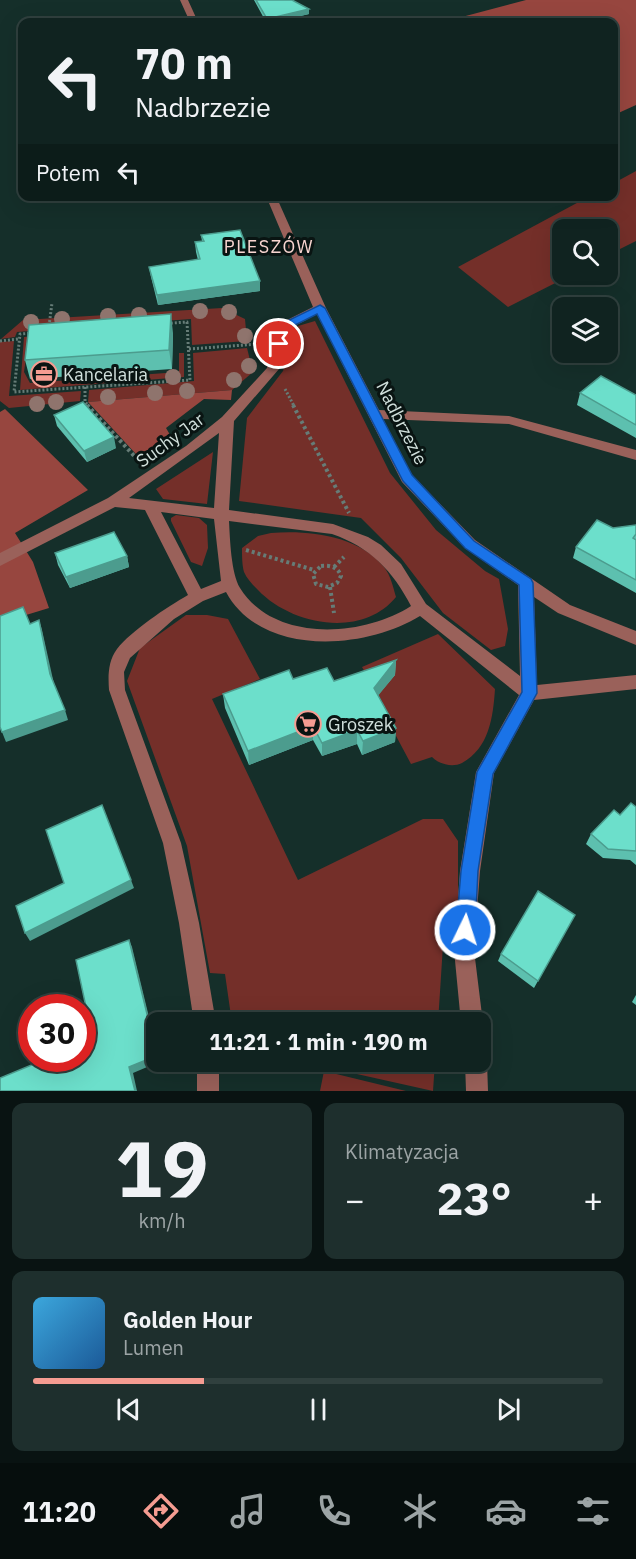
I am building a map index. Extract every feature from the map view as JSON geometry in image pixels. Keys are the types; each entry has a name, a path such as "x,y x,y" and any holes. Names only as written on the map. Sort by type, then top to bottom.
{"street":[{"path":"184,0 192,18"},
{"name":"Nadbrzezie","path":"273,201 320,308 407,478 470,544 564,609 636,638"},
{"name":"Suchy Jar","path":"0,560 113,502 227,420 273,369 285,326 320,308"},
{"path":"375,414 509,420 636,455"},
{"path":"227,420 220,514 222,542 230,584 241,600 257,615 276,626 298,634 338,635 407,618 420,608"},
{"path":"113,502 333,529 351,534 374,547 390,560 406,580 420,608 530,693 636,682"},
{"path":"150,505 197,597"},
{"path":"471,1012 464,950 470,871 485,772 530,693 526,583"},
{"path":"203,1012 189,923 171,843 117,690 116,672 123,654 168,614 197,597 230,584"},
{"path":"208,1072 208,1091"},
{"path":"476,1072 477,1091"}],"path":[{"path":"48,332 52,303"},
{"path":"187,322 190,380 14,392 20,334 48,332 187,322"},
{"path":"0,342 19,339"},
{"path":"189,349 249,344"},
{"path":"273,369 351,517 351,534"},
{"path":"85,387 85,402 152,476"},
{"path":"222,542 314,570 321,566 334,567 340,573 340,580 330,587 320,586 314,581 314,570"}],"shaded area":[{"path":"526,0 636,0 636,105 618,113 618,18 458,18"},
{"path":"636,171 636,241 618,250 618,219 552,219 552,285 508,307 458,267 581,201 618,201 618,181"},
{"path":"222,308 245,319 247,341 192,345 191,319 17,332 15,337 1,339 23,320"},
{"path":"315,321 390,473 436,530 485,571 499,579 508,629 505,646 491,650 443,613 401,558 361,518 239,501 247,418 283,371 298,326"},
{"path":"58,334 27,351 24,372 30,383 179,372 179,353 184,353 184,377 20,390 24,337"},
{"path":"14,341 9,396 81,391 80,401 9,408 0,401 0,342"},
{"path":"247,348 253,372 232,390 88,402 89,390 194,381 193,353"},
{"path":"232,390 231,400 204,399 166,428 176,445 146,465 88,402"},
{"path":"5,409 88,490 15,533 33,562 49,608 0,623 0,412"},
{"path":"213,452 207,504 163,499 156,489"},
{"path":"176,515 199,518 207,525 208,548 202,566 191,562 171,521 171,518"},
{"path":"271,533 316,534 347,541 361,548 384,567 396,597 382,610 365,619 346,622 307,619 289,612 258,590 245,575 243,569 242,548 258,536"},
{"path":"186,615 207,615 228,619 260,679 212,699 298,880 423,819 443,819 458,841 458,911 445,914 439,1012 230,1012 225,974 210,973 187,846 127,681 140,648"},
{"path":"438,634 495,689 491,721 484,741 471,757 462,763 446,764 432,757 411,764 379,704 383,703 362,667"},
{"path":"324,1072 328,1072 406,1091 320,1091"},
{"path":"348,1072 434,1072 433,1091"}],"building":[{"path":"256,0 292,0 309,9 271,18 266,18"},
{"path":"240,230 260,281 157,295 149,267 200,259 195,242 204,241 201,235"},
{"path":"171,314 169,350 25,360 29,325"},
{"path":"601,376 636,395 636,425 580,393"},
{"path":"83,402 114,437 84,451 54,415"},
{"path":"597,520 613,528 636,525 636,534 633,538 636,540 636,580 576,547"},
{"path":"114,532 127,556 66,577 55,553"},
{"path":"23,607 30,624 39,620 50,674 65,710 2,732 0,727 0,616"},
{"name":"Groszek","path":"396,660 374,688 396,728 363,741 357,730 322,743 313,726 248,751 223,694 289,670 293,679 327,668 334,681"},
{"path":"631,803 636,807 636,851 608,849 591,834 614,810 620,815"},
{"path":"102,805 131,880 25,933 16,906 64,883 46,830"},
{"path":"538,891 575,915 538,981 501,954"},
{"path":"129,940 147,1012 146,1060 129,1067 135,1091 0,1091 0,1078 18,1071 96,1072 96,994 83,994 76,960"}],"place":[{"name":"Kancelaria","path":"44,374"},
{"name":"Groszek","path":"308,724"}],"district":[{"name":"PLESZÓW","path":"269,246"}],"route":[{"path":"279,344 285,326 320,308 407,478 470,544 526,583 530,693 485,772 470,871 465,930"}]}
